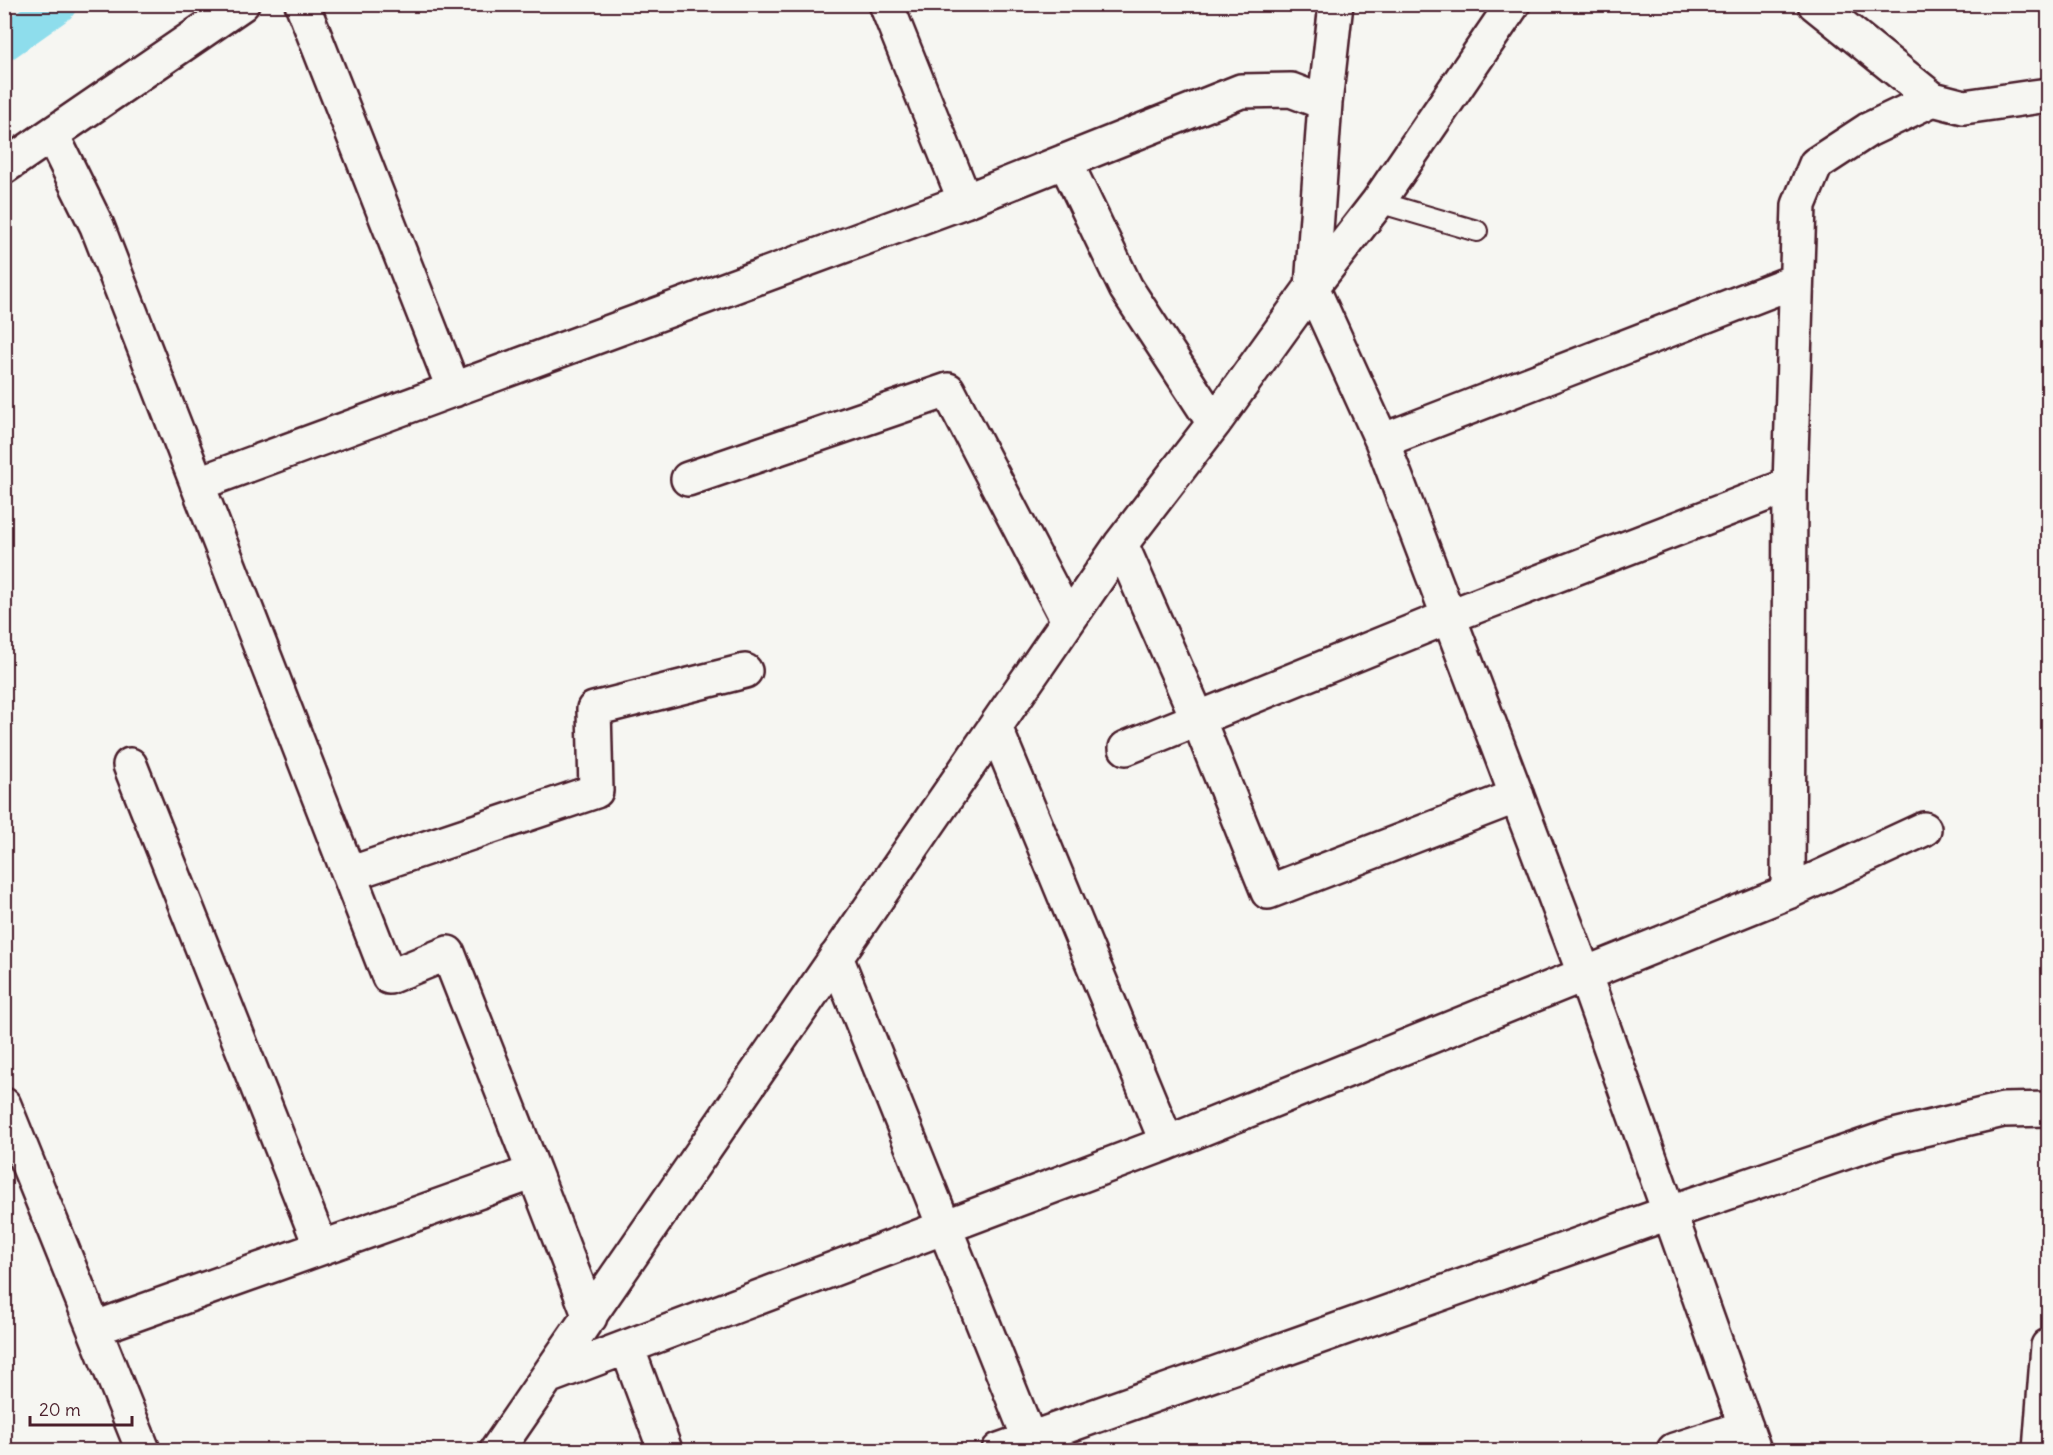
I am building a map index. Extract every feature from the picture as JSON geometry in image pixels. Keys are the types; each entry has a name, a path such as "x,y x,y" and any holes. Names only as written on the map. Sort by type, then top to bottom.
{"street":[{"path":"4,167 242,4"},
{"path":"302,4 454,390"},
{"path":"886,4 965,201"},
{"path":"1336,4 1325,103 1312,287 1382,441 1517,796 1671,1212 1750,1439 1674,1450"},
{"path":"498,1450 1121,544 1215,423 1312,287 1378,202 1513,4"},
{"path":"1815,4 1933,99 1964,107 2049,95"},
{"path":"197,484 965,201 1242,91 1291,90 1325,103"},
{"path":"1788,892 1790,485 1799,205 1816,164 1868,130 1933,99"},
{"path":"52,135 97,226 389,977 448,952 590,1317"},
{"path":"1065,160 1126,288 1215,423"},
{"path":"1382,441 1795,281"},
{"path":"688,479 948,390 1068,620"},
{"path":"1126,748 1448,616 1790,485"},
{"path":"1121,544 1198,719 1268,892 1517,796"},
{"path":"349,874 596,791 594,709 745,671"},
{"path":"995,727 1167,1143"},
{"path":"130,765 321,1247"},
{"path":"550,1376 1167,1143 1788,892 1924,829"},
{"path":"836,957 944,1227 1021,1447 1671,1212 1890,1137 2003,1110 2049,1109"},
{"path":"4,1105 96,1328 143,1450"},
{"path":"96,1328 534,1172"},
{"path":"2040,1450 2049,1346"},
{"path":"627,1347 665,1450"}],"lane":[{"path":"1378,202 1477,231"}],"waterway":[{"path":"4,43 59,4"}]}
